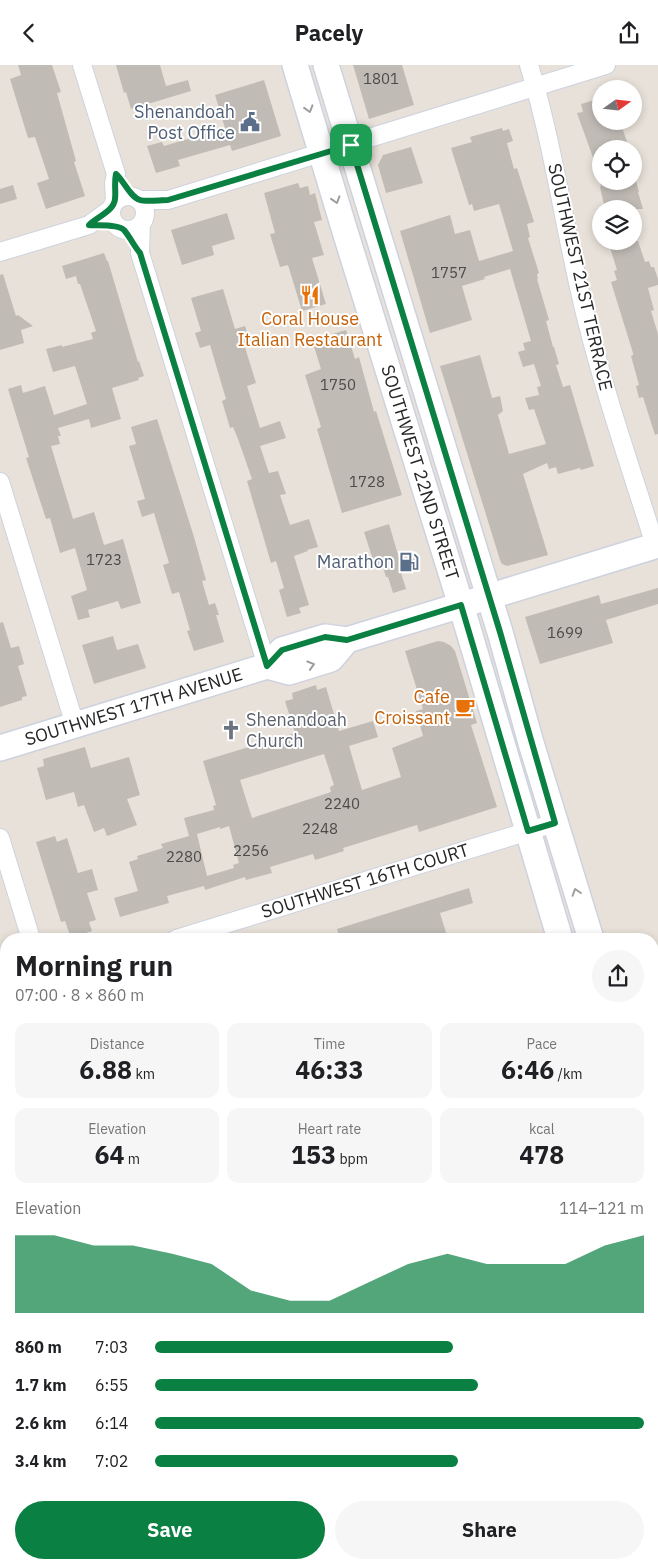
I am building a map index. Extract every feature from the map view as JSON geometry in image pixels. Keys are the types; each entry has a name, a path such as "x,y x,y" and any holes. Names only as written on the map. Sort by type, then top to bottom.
{"main road":[{"name":"SOUTHWEST 22ND STREET","path":"295,65 461,605 558,933"},
{"name":"SOUTHWEST 22ND STREET","path":"326,65 490,597 588,933"},
{"name":"SOUTHWEST 17TH AVENUE","path":"0,748 267,666 282,650 325,637 347,640 657,545"}],"street":[{"path":"82,65 116,174 112,219 140,253"},
{"name":"SOUTHWEST 21ST TERRACE","path":"529,65 544,118 586,317 600,370 657,545"},
{"path":"140,209 606,65"},
{"path":"116,174 122,179 140,209 140,253 267,666"},
{"path":"89,225 123,196 140,209"},
{"path":"0,252 89,225 133,229 140,209"},
{"path":"0,482 75,725"},
{"name":"SOUTHWEST 16TH COURT","path":"196,933 555,823"},
{"path":"0,838 29,933"}],"building":[{"path":"18,65 52,65 61,92 57,93 76,161 74,162 85,196 46,209 37,183 49,179 35,137 28,138 10,79 21,75"},
{"path":"116,65 160,65 166,86 188,80 191,91 131,109"},
{"path":"353,65 402,65 414,105 369,119"},
{"name":"Shenandoah Post Office","path":"264,80 281,136 232,151 230,145 178,160 180,166 156,173 147,146 162,142 164,146 225,128 215,95"},
{"path":"592,101 592,130 623,130 626,140 592,140 592,155 577,113 583,112 581,104"},
{"path":"502,128 503,131 509,129 513,141 507,143 514,169 517,168 534,222 527,224 530,237 528,238 539,273 537,274 537,279 549,320 546,321 559,364 556,365 563,387 570,385 594,466 558,474 556,467 549,469 547,463 523,474 548,555 507,566 502,564 500,560 440,366 480,355 492,398 500,396 503,411 498,415 509,454 546,444 534,409 529,410 525,398 539,395 537,387 541,386 534,364 523,367 518,352 525,350 523,343 531,341 510,269 462,286 472,320 430,333 400,231 450,215 455,234 470,230 479,261 513,251 499,204 474,211 472,204 469,205 451,148 472,142 470,137"},
{"path":"411,147 423,183 386,193 378,165 383,155"},
{"path":"298,183 300,188 308,186 310,195 315,193 322,220 314,222 324,255 312,258 326,304 302,311 288,265 280,267 270,234 275,233 264,193"},
{"path":"13,185 17,199 0,204 0,189"},
{"path":"601,190 638,190 640,200 603,200"},
{"path":"227,213 235,239 212,246 214,255 182,265 171,230"},
{"path":"611,250 641,250 645,262 649,261 651,267 654,267 658,279 658,285 648,288 654,310 651,311 658,334 658,434 655,435 643,397 639,398 636,386 639,385 631,356 633,353 611,282 617,280 614,271 617,270"},
{"path":"104,253 144,376 138,378 139,380 112,388 121,419 91,428 89,419 58,428 61,436 58,436 60,444 51,446 73,519 94,512 104,545 123,539 141,603 121,609 118,601 88,610 90,617 78,620 71,596 87,590 75,548 60,553 50,518 46,519 26,458 29,457 8,389 21,385 23,393 45,386 54,415 87,404 75,366 53,372 46,349 93,339 91,333 96,331 80,284 78,284 76,276 66,279 62,266"},
{"path":"3,274 16,316 18,315 33,326 21,330 24,343 0,350 0,275"},
{"path":"223,289 235,329 245,326 250,342 244,344 256,383 247,386 260,428 280,421 286,438 260,446 269,473 278,471 286,494 280,495 290,525 309,519 318,547 294,556 309,605 299,608 301,613 287,617 279,590 284,588 276,561 271,563 247,481 252,479 233,427 230,428 222,401 226,399 210,345 200,348 195,333 201,331 191,298"},
{"path":"346,330 355,359 359,357 374,412 376,411 402,495 342,513 317,429 321,427 305,375 321,369 312,340"},
{"path":"157,419 194,537 206,580 202,581 209,605 215,603 219,615 216,615 224,642 194,651 187,631 190,630 179,592 172,594 163,565 169,563 154,513 142,517 137,501 145,499 129,446 136,444 131,427"},
{"path":"389,524 399,558 415,553 419,566 401,573 406,589 393,593 382,564 375,566 364,532"},
{"path":"658,588 658,604 606,620 613,643 540,664 525,617 599,595 601,604"},
{"path":"3,622 11,648 19,646 24,664 18,666 27,696 22,697 22,700 0,707 0,623"},
{"path":"113,636 117,650 138,644 146,668 94,684 82,645"},
{"path":"438,641 451,646 455,651 477,723 471,725 497,807 419,832 417,825 343,848 344,851 315,860 313,854 270,867 272,873 246,880 245,877 205,890 204,886 167,896 169,903 120,917 114,898 138,891 129,862 138,859 137,856 163,848 161,844 189,836 184,818 214,810 213,806 216,805 203,761 295,733 285,701 293,699 292,693 316,685 317,690 326,687 339,731 373,721 378,737 349,746 362,790 401,777 392,748 423,736 416,711 423,709 405,651","holes":["324,754 334,785 330,787 331,792 252,818 240,780","229,826 239,863 233,865 234,868 207,876 197,834"]},
{"path":"85,747 91,768 129,757 140,795 127,799 137,825 107,836 104,828 94,832 84,805 78,807 74,792 46,800 37,768 44,766 43,759"},
{"path":"55,836 57,842 67,838 78,873 92,869 98,890 87,893 96,920 89,922 92,931 69,933 65,921 61,922 36,842"},
{"path":"469,888 473,903 440,913 446,933 338,933 337,929"}],"place":[{"name":"Shenandoah Post Office","path":"250,122"},
{"name":"Coral House Italian Restaurant","path":"310,295"},
{"name":"Marathon","path":"409,562"},
{"name":"Cafe Croissant","path":"465,707"},
{"name":"Shenandoah Church","path":"231,730"}],"route":[{"path":"351,145 500,632 555,823 528,831 461,605 347,640 325,637 282,650 267,666 140,253 123,229 89,225 112,209 115,201 114,183 116,174 122,179 133,196 140,200 168,200 351,145"}]}
